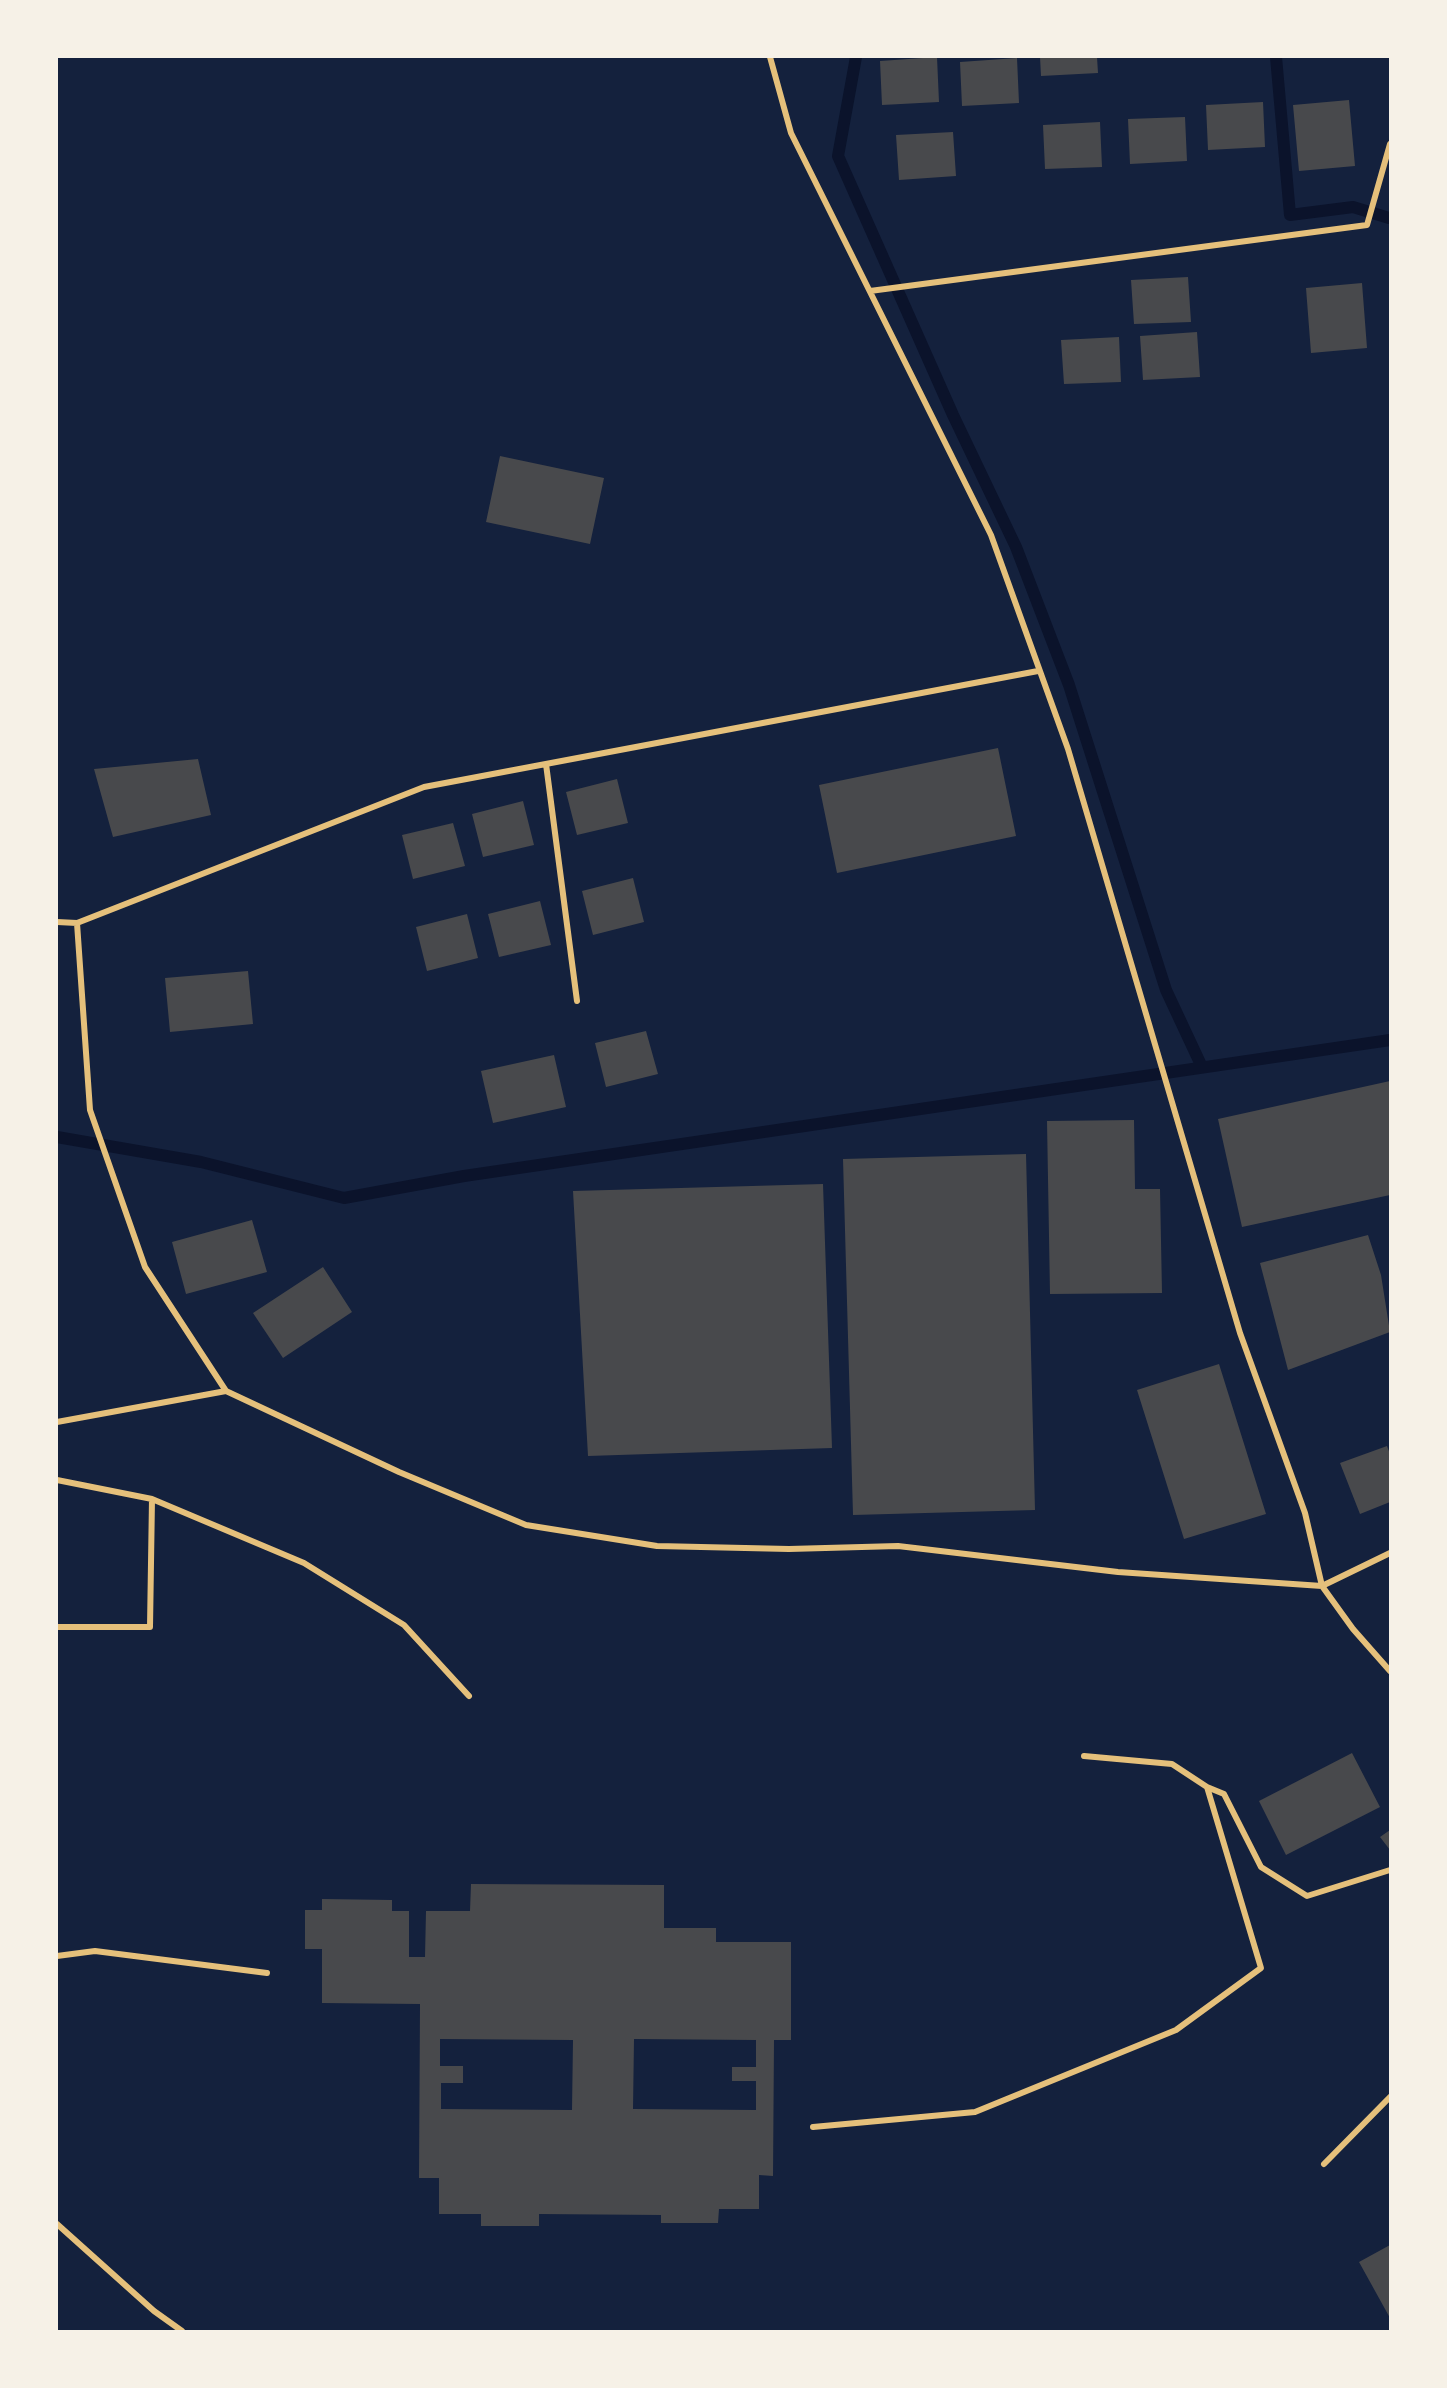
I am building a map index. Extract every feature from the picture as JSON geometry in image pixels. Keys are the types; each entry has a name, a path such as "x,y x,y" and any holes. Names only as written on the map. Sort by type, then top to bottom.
{"street":[{"path":"770,57 791,133 872,291 991,535 1038,671 1068,749 1240,1333 1305,1513 1322,1586 1353,1629 1390,1671"},
{"path":"872,291 1367,225 1390,144"},
{"path":"57,922 77,923 424,787 1038,671"},
{"path":"546,764 577,1001"},
{"path":"77,923 93,1115 145,1267 226,1391 399,1472 526,1525 657,1546 789,1549 898,1546 1118,1572 1322,1586 1390,1553"},
{"path":"57,1422 226,1391"},
{"path":"57,1480 152,1499 304,1563 404,1625 469,1696"},
{"path":"57,1627 150,1628 152,1499"},
{"path":"1084,1756 1173,1764 1207,1787 1224,1794 1261,1867 1307,1896 1390,1870"},
{"path":"813,2127 975,2112 1176,2030 1261,1968 1207,1787"},
{"path":"57,1956 95,1951 267,1973"},
{"path":"1324,2164 1390,2097"},
{"path":"57,2224 154,2311 182,2331"}],"building":[{"path":"937,57 939,102 882,105 880,61"},
{"path":"1040,57 1097,57 1098,73 1041,76"},
{"path":"1017,58 1019,103 962,106 960,62"},
{"path":"1349,100 1355,166 1299,171 1293,105"},
{"path":"1263,102 1265,147 1208,150 1206,105"},
{"path":"1185,117 1187,161 1130,164 1128,119"},
{"path":"1100,122 1102,167 1045,169 1043,125"},
{"path":"953,132 956,176 899,180 896,135"},
{"path":"1188,277 1191,322 1134,324 1131,280"},
{"path":"1362,283 1367,348 1311,353 1306,288"},
{"path":"1197,332 1200,377 1143,380 1140,336"},
{"path":"1119,337 1121,382 1064,384 1061,340"},
{"path":"500,456 604,478 590,544 486,522"},
{"path":"998,748 1016,836 837,873 819,785"},
{"path":"198,759 211,815 113,837 94,769"},
{"path":"617,779 628,823 577,835 566,792"},
{"path":"523,801 534,845 483,857 472,814"},
{"path":"453,823 465,866 413,879 402,835"},
{"path":"633,878 644,922 593,935 582,891"},
{"path":"540,901 551,945 499,957 488,914"},
{"path":"467,914 478,958 427,971 416,927"},
{"path":"248,971 253,1024 170,1032 165,978"},
{"path":"646,1031 658,1074 606,1087 595,1043"},
{"path":"554,1055 566,1107 493,1123 481,1071"},
{"path":"1390,1081 1390,1195 1242,1227 1218,1119"},
{"path":"1134,1120 1135,1189 1160,1189 1162,1293 1050,1294 1047,1121"},
{"path":"1026,1154 1035,1510 853,1515 843,1159"},
{"path":"823,1184 832,1448 588,1456 573,1191"},
{"path":"252,1220 267,1272 186,1294 172,1242"},
{"path":"1368,1235 1381,1275 1390,1332 1288,1370 1260,1263"},
{"path":"323,1267 352,1312 283,1358 253,1313"},
{"path":"1219,1364 1266,1514 1184,1539 1137,1390"},
{"path":"1387,1446 1390,1454 1390,1502 1360,1514 1340,1463"},
{"path":"1352,1753 1380,1807 1286,1855 1259,1801"},
{"path":"1390,1830 1390,1850 1380,1837"},
{"path":"471,1884 664,1885 664,1928 716,1928 716,1942 791,1942 791,2040 774,2040 773,2176 759,2175 759,2209 719,2209 718,2223 661,2223 661,2215 539,2214 539,2226 481,2226 481,2214 439,2214 439,2178 419,2178 420,2004 322,2003 322,1949 305,1949 305,1910 322,1910 322,1899 392,1900 392,1911 409,1911 409,1957 425,1957 426,1911 470,1911","holes":["440,2039 573,2040 572,2110 441,2109 441,2083 463,2083 463,2066 440,2066","634,2039 756,2040 756,2067 732,2067 732,2081 756,2081 756,2110 633,2109"]},
{"path":"1390,2245 1390,2318 1359,2262"}],"waterway":[{"path":"856,57 838,156 953,415 1016,547 1069,685 1166,990 1202,1067"},
{"path":"1276,57 1290,215 1353,207 1389,218"},
{"path":"57,1137 201,1162 344,1198 464,1176 1390,1040"}]}
